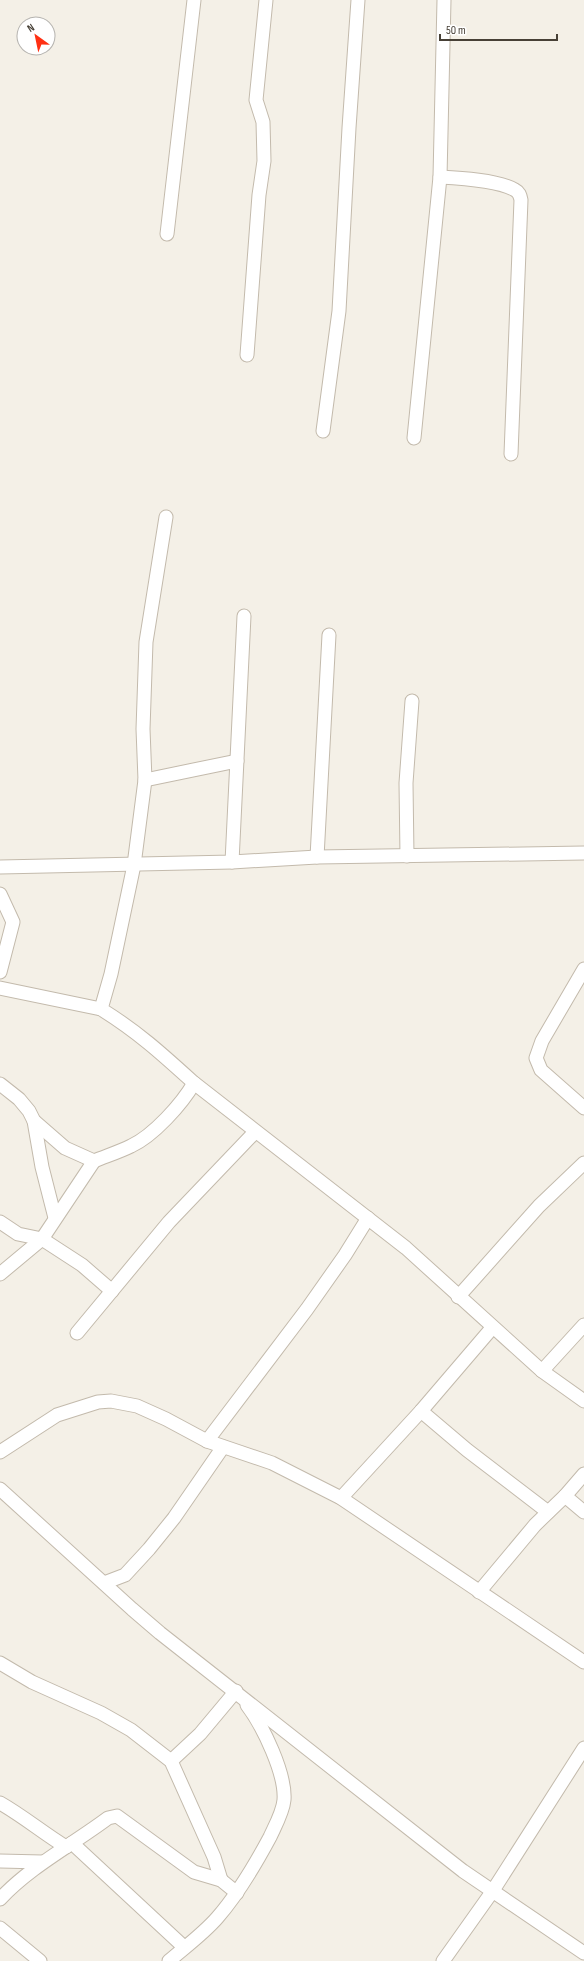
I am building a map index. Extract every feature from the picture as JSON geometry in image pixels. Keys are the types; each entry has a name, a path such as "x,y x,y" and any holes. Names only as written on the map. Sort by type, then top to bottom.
{"street":[{"path":"167,234 194,0"},
{"path":"247,355 259,195 264,161 263,122 256,100 266,0"},
{"path":"323,432 339,311 348,128 358,0"},
{"path":"414,438 440,177 444,0"},
{"path":"440,177 495,184 514,189 519,193 521,200 510,454"},
{"path":"101,1009 112,967 134,865 145,780 143,730 146,642 166,517"},
{"path":"232,862 244,616"},
{"path":"317,857 329,635"},
{"path":"407,856 406,783 412,701"},
{"path":"145,780 237,761"},
{"path":"0,867 232,862 317,857 584,853"},
{"path":"0,894 12,922 0,972"},
{"path":"584,969 542,1041 536,1058 541,1070 584,1108"},
{"path":"0,988 101,1009 140,1035 164,1054 194,1083 255,1132 406,1248 492,1328 542,1371 584,1401"},
{"path":"0,1274 42,1239 94,1161 139,1141 171,1114 186,1097 194,1083"},
{"path":"0,1084 19,1099 29,1111 34,1121 42,1167 55,1218"},
{"path":"34,1121 66,1148 94,1161"},
{"path":"77,1333 169,1222 255,1132"},
{"path":"458,1297 539,1206 584,1163"},
{"path":"207,1441 307,1309 345,1255 368,1218"},
{"path":"0,1222 18,1234 42,1239 82,1265 112,1291"},
{"path":"542,1371 584,1326"},
{"path":"341,1498 421,1411 492,1328"},
{"path":"0,1452 57,1414 98,1402 111,1400 137,1406 166,1419 207,1441 272,1463 341,1498 584,1662"},
{"path":"421,1411 467,1450 548,1512"},
{"path":"104,1583 125,1575 149,1548 174,1518 223,1447"},
{"path":"479,1592 548,1512 565,1496 584,1474"},
{"path":"0,1489 154,1628 236,1691 340,1775 492,1892 584,1952"},
{"path":"565,1496 584,1512"},
{"path":"0,1663 32,1682 101,1713 131,1730 171,1760 214,1857 221,1880"},
{"path":"171,1760 200,1734 236,1691"},
{"path":"169,1961 216,1919 237,1893 262,1852 277,1822 284,1802 284,1784 274,1755 249,1707 236,1691"},
{"path":"443,1961 492,1892 584,1748"},
{"path":"0,1803 27,1819 47,1835 70,1845 184,1947"},
{"path":"0,1899 11,1887 42,1862 70,1845 108,1818 117,1816 194,1872 221,1880 237,1893"},
{"path":"0,1861 42,1862"},
{"path":"0,1928 40,1961"}]}
